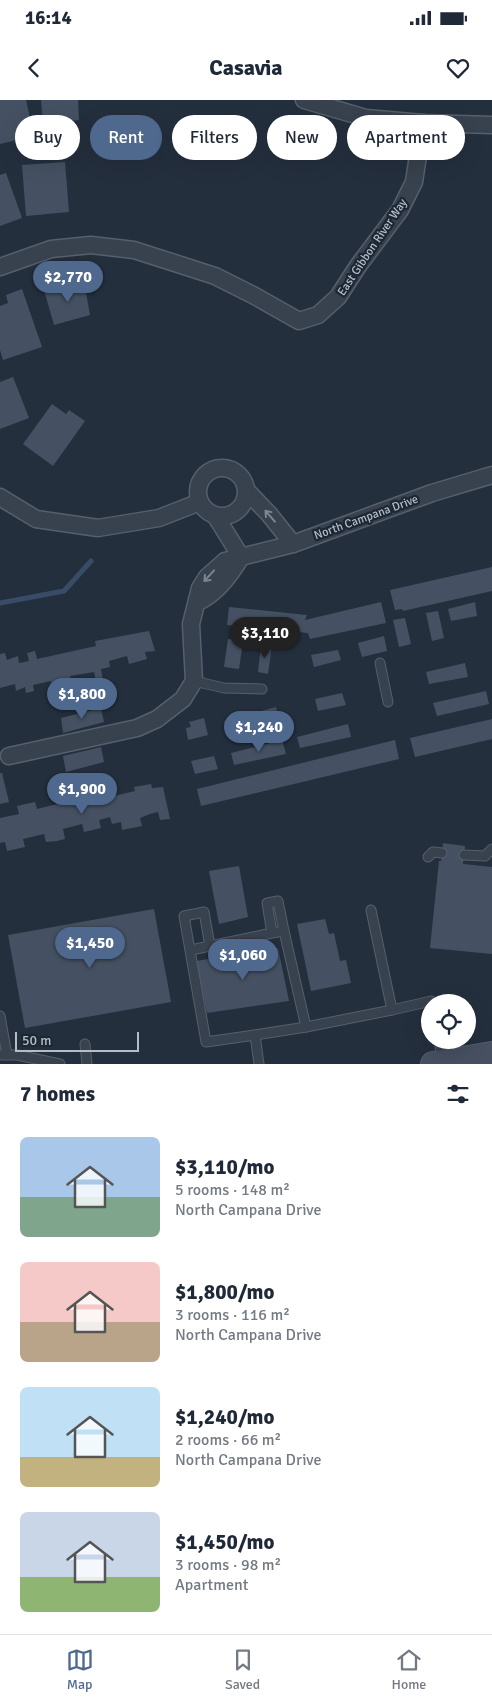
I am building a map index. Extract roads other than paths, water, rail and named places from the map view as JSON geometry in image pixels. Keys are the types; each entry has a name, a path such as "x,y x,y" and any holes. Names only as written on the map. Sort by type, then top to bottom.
{"main road":[{"path":"439,1055 492,1054"}],"street":[{"path":"304,100 356,115"},
{"path":"465,124 492,124"},
{"name":"East Gibbon River Way","path":"0,267 51,249 91,245 134,250 215,276 299,321 318,315 338,297 358,266 400,210 414,182 417,160"},
{"path":"9,756 136,728 157,719 184,699 194,681 191,624 198,602 206,599 232,572 240,556 215,515 203,507 200,502 198,491 201,481 207,473 217,468 235,472 243,482 246,490 269,514 293,544"},
{"name":"North Campana Drive","path":"240,556 293,544 432,493 492,475"},
{"path":"215,515 225,516 239,509 244,501 246,490"},
{"path":"0,497 36,519 98,528 159,518 200,502"}],"lane":[{"path":"380,663 388,702"},
{"path":"194,681 224,688 262,689"},
{"path":"464,855 485,856 492,849"},
{"path":"428,857 433,852 442,853"},
{"path":"272,933 266,902 278,901 306,1027"},
{"path":"371,910 392,1010"},
{"path":"210,946 204,912 184,916 206,1042 306,1027 421,1003"},
{"path":"191,950 284,931"},
{"path":"0,1016 4,1055 17,1055 60,1064"},
{"path":"256,1035 259,1064"},
{"path":"85,1044 87,1064"}],"waterway":[{"path":"0,603 64,591 91,561"}]}
